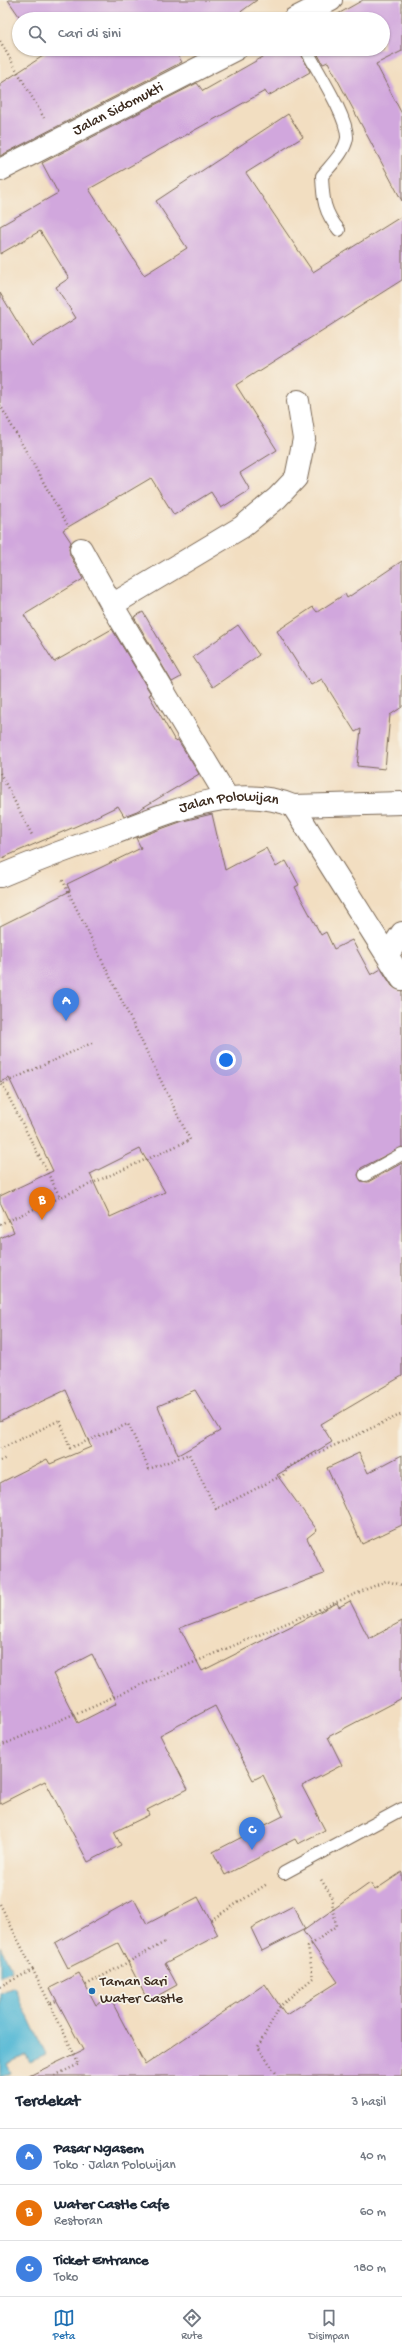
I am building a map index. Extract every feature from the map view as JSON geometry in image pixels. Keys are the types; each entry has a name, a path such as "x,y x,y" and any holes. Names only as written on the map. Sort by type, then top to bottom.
{"street":[{"path":"308,12 332,0"},
{"name":"Jalan Sidomukti","path":"0,170 222,56"},
{"path":"112,605 242,527 277,498 296,478 304,440 298,401"},
{"path":"81,549 112,605 228,799"},
{"name":"Jalan Polowijan","path":"0,876 46,857 182,808 228,799 277,799 293,806 388,954 402,979"},
{"path":"293,806 402,803"},
{"path":"388,954 402,933"}],"lane":[{"path":"310,56 344,120 347,138 341,153 322,176 322,197 328,217 339,230"},
{"path":"365,1175 402,1154"},
{"path":"284,1872 402,1809"}],"path":[{"path":"0,41 58,140"},
{"path":"0,405 81,549"},
{"path":"0,773 34,839 59,873 190,1140 0,1224"},
{"path":"60,1198 1,1085 94,1042"},
{"path":"0,1448 60,1420 70,1448 128,1424 149,1469 189,1454 216,1509 283,1475 290,1466 402,1414"},
{"path":"0,1461 6,1458"},
{"path":"0,1746 386,1581 402,1585"},
{"path":"160,1670 162,1676"},
{"path":"278,2076 258,2046 280,2006 313,1978 308,1947 336,1926 332,1895 308,1860"},
{"path":"211,1920 284,1872"},
{"path":"0,1904 79,2064 54,2076"},
{"path":"86,1986 167,1941"},
{"path":"0,1986 33,1970"},
{"path":"50,2004 56,2001"}],"water":[{"path":"0,1946 12,1970 0,1976"},
{"path":"14,1987 46,2055 30,2062 26,2055 7,2064 11,2073 0,2076 0,1993"}],"building":[{"path":"8,0 257,0 241,12 16,12"},
{"path":"363,0 402,0 402,51 376,64 402,114 402,201 328,62 323,64 319,56 390,56 390,12 342,12"},
{"path":"43,56 178,56 182,62 0,156 0,84"},
{"path":"265,56 302,56 310,72 268,96 265,91 89,189 144,275 187,248 156,201 288,114 303,137 246,173 313,272 402,216 402,280 236,385 277,450 240,473 250,490 221,508 211,492 174,515 151,478 63,530 71,542 69,548 70,555 83,579 24,615 54,662 112,629 151,694 149,695 175,741 178,740 199,774 137,811 124,816 118,806 81,824 0,859 0,293 32,346 76,318 56,287 69,278 40,231 0,254 0,226 58,193 42,163 197,83 203,91"},
{"path":"402,561 402,707 390,715 385,769 357,766 361,729 355,732 322,679 311,685 277,631 313,607 317,612 345,594 347,598"},
{"path":"143,612 181,677 172,682 134,617"},
{"path":"238,625 259,655 213,687 193,657"},
{"path":"212,814 225,870 266,848 276,867 286,861 299,885 295,887 321,935 326,932 334,949 352,940 371,975 381,969 392,986 402,991 402,1147 361,1168 358,1175 361,1181 368,1182 402,1163 402,1376 321,1424 332,1442 277,1475 317,1530 307,1538 324,1574 180,1628 202,1671 337,1603 339,1607 350,1601 369,1639 402,1621 402,1698 328,1737 342,1765 302,1786 325,1830 298,1844 295,1839 225,1875 213,1852 283,1816 263,1775 253,1780 215,1706 160,1735 188,1789 147,1810 149,1815 114,1832 121,1845 88,1862 45,1781 0,1804 0,1483 47,1459 50,1464 91,1447 66,1390 0,1421 0,1238 14,1232 0,1202 0,1196 53,1171 9,1078 0,1082 0,926 70,891 67,884 141,848 136,838 183,821","holes":["140,1149 165,1192 110,1217 90,1174","195,1390 220,1431 178,1455 158,1406","92,1654 117,1703 78,1723 53,1674"]},
{"path":"359,1453 368,1473 402,1455 402,1525 362,1544 327,1468"},
{"path":"402,1872 402,2076 29,2076 83,2050 50,1988 79,1973 96,2005 110,1998 145,2065 265,1984 286,2015 338,1982 303,1931 370,1883 375,1890"},
{"path":"198,1897 218,1935 165,1963 177,1985 148,2001 118,1943 68,1968 55,1943 134,1899 147,1924"},
{"path":"293,1906 305,1929 262,1951 251,1928"}],"place":[{"name":"Pasar Ngasem","path":"66,1021"},
{"name":"Water Castle Cafe","path":"42,1220"},
{"name":"Ticket Entrance","path":"252,1850"},
{"name":"Taman Sari Water Castle","path":"92,1991"}]}
